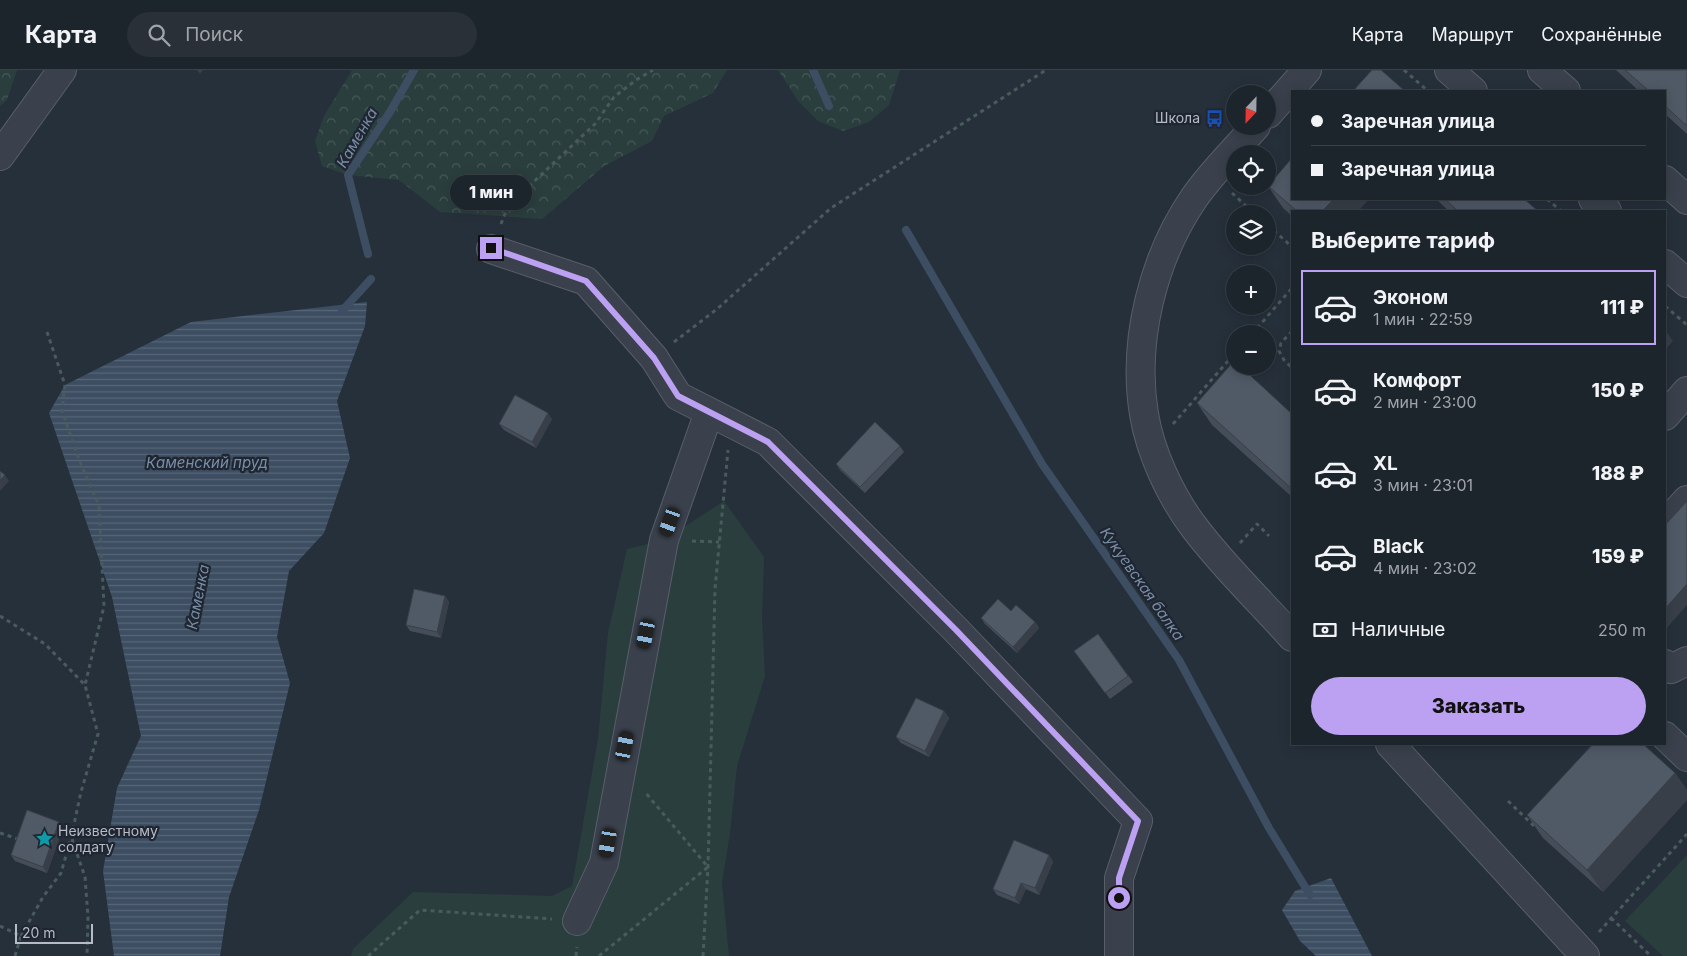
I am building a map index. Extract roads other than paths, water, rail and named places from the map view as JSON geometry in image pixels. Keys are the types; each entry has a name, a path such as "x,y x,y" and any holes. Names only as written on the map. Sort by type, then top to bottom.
{"street":[{"path":"0,156 62,70"},
{"path":"1276,105 1307,70"},
{"path":"1449,70 1472,90"},
{"path":"1542,70 1565,90"},
{"path":"1248,135 1214,172 1194,198 1164,253 1151,291 1143,331 1141,375 1144,414 1154,453 1174,496 1194,527 1224,563 1291,636"},
{"path":"1666,181 1687,200"},
{"path":"1594,200 1606,210"},
{"path":"491,248 586,281 654,358 678,396 768,442 956,630 1138,821 1119,878 1119,956"},
{"path":"1666,265 1687,283"},
{"path":"577,921 604,863 664,540 709,412"},
{"path":"1666,523 1687,500"},
{"path":"1666,665 1671,669 1687,661"},
{"path":"1666,737 1687,757"},
{"path":"1391,745 1590,946"}],"water":[{"name":"Каменский пруд","path":"367,302 365,326 337,401 350,458 324,533 289,571 277,637 290,683 259,810 229,897 220,956 114,956 103,871 117,788 141,736 112,597 49,413 65,385 191,322"},
{"path":"1331,878 1372,956 1316,956 1300,941 1282,910 1295,891"}],"waterway":[{"name":"Каменка","path":"368,254 348,175 390,112 414,70"},
{"name":"Кукуевская балка","path":"813,70 829,106"},
{"name":"Кукуевская балка","path":"906,230 1042,464 1179,660 1269,828 1310,895"},
{"name":"Каменка","path":"342,311 371,279"}],"place":[{"name":"Школа","path":"1214,118"},
{"name":"Неизвестному солдату","path":"44,839"}]}
